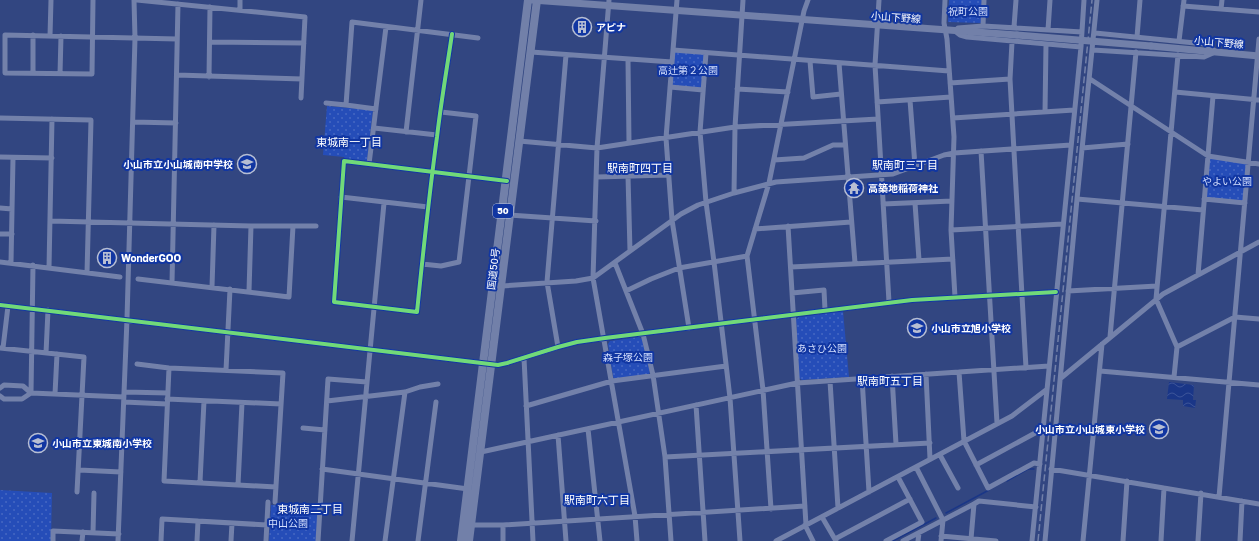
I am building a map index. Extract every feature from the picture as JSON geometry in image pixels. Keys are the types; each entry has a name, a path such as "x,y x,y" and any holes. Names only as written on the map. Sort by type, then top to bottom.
{"highway":[{"name":"国道50号","path":"461,541 507,181 528,0"},
{"name":"国道50号","path":"469,541 502,286 509,215 531,52 535,0"}],"main road":[{"name":"小山下野線","path":"535,0 609,3 676,11 1018,35 1258,56"}],"street":[{"path":"50,36 51,0"},
{"path":"93,0 92,37 92,74 4,73 5,35 33,35 50,36 61,36 92,37 177,39"},
{"path":"118,541 127,320 136,0 306,17 301,98"},
{"path":"240,0 240,10"},
{"path":"406,132 421,0"},
{"path":"677,0 666,138 672,220 689,328"},
{"path":"734,193 735,127 743,0"},
{"path":"771,509 763,390 747,256 769,183 802,20 808,0"},
{"path":"880,0 875,65 889,302"},
{"path":"945,0 944,23 953,118 954,154 951,230 955,297"},
{"path":"983,26 984,0"},
{"path":"1014,27 1016,0"},
{"path":"1048,30 1050,0"},
{"path":"1032,541 1081,47 1084,0"},
{"path":"1045,541 1097,0"},
{"path":"1137,37 1140,0"},
{"path":"1179,41 1184,0"},
{"path":"1221,9 1222,0"},
{"path":"609,3 597,148 596,221 593,278 605,338 635,516 637,541"},
{"path":"172,283 178,4"},
{"path":"1183,6 1259,12"},
{"path":"209,77 210,8"},
{"path":"346,106 352,22 478,38"},
{"path":"1081,47 968,37 960,35 955,31 958,28 983,26 1082,32"},
{"path":"369,164 386,27"},
{"path":"1094,33 1205,44 1216,52"},
{"path":"452,34 437,135 433,171 428,207 417,312 334,302 344,161 433,171 507,181"},
{"path":"33,35 33,73"},
{"path":"60,74 61,36"},
{"path":"1219,497 1240,252 1257,100 1259,39"},
{"path":"210,42 304,43"},
{"path":"1012,42 1010,79 1026,368"},
{"path":"1045,112 1046,44"},
{"path":"673,50 949,71"},
{"path":"1093,50 1204,57 1216,52"},
{"path":"531,52 672,62"},
{"path":"1110,337 1136,52"},
{"path":"706,53 700,132 706,202 730,398 740,541"},
{"path":"558,347 547,282 566,55"},
{"path":"1174,377 1177,348 1156,299 1178,55"},
{"path":"628,60 629,143"},
{"path":"810,61 813,97 841,94"},
{"path":"838,63 855,263"},
{"path":"177,75 302,79"},
{"path":"950,83 1010,79"},
{"path":"1090,79 1208,156 1259,164"},
{"path":"670,87 703,90"},
{"path":"737,89 788,92"},
{"path":"1175,92 1257,100"},
{"path":"1198,275 1213,96"},
{"path":"877,102 951,97"},
{"path":"910,100 915,166"},
{"path":"326,103 376,109"},
{"path":"953,118 1074,110"},
{"path":"422,264 441,266 459,262 476,116 441,112"},
{"path":"0,118 91,120 87,273"},
{"path":"49,268 52,119"},
{"path":"519,141 597,148 735,127 782,123 878,119"},
{"path":"133,122 176,123"},
{"path":"374,128 437,135"},
{"path":"1082,148 1128,144"},
{"path":"774,160 804,158 833,146 845,145"},
{"path":"502,286 593,278 616,263 672,220 706,202 769,183 881,176 892,174 954,154 1014,148 1071,145"},
{"path":"981,151 997,423"},
{"path":"0,157 52,158"},
{"path":"11,263 13,158"},
{"path":"597,177 668,175"},
{"path":"628,176 630,251"},
{"path":"341,197 428,207"},
{"path":"1077,199 1203,210"},
{"path":"1204,199 1245,203"},
{"path":"883,204 952,201"},
{"path":"352,541 384,203"},
{"path":"915,203 919,260"},
{"path":"0,208 12,208"},
{"path":"509,215 596,221"},
{"path":"50,221 251,226 316,226"},
{"path":"755,229 851,222"},
{"path":"951,230 1063,224"},
{"path":"212,287 214,225"},
{"path":"249,291 251,226"},
{"path":"138,279 249,291 289,297 293,226"},
{"path":"788,226 805,525 813,541"},
{"path":"0,234 12,234"},
{"path":"1060,378 1163,294 1259,242"},
{"path":"626,291 650,279 679,268 747,256"},
{"path":"791,267 952,259"},
{"path":"0,262 120,277"},
{"path":"616,263 643,334 653,375 665,458 671,541"},
{"path":"31,393 33,265"},
{"path":"1068,291 1157,286"},
{"path":"226,370 230,289"},
{"path":"792,293 824,290 826,310"},
{"path":"0,304 492,365 506,363 577,342 605,338 889,302 1056,292"},
{"path":"8,306 2,348 84,357 77,492"},
{"path":"46,353 48,310"},
{"path":"1177,348 1235,317 1259,319"},
{"path":"1083,541 1102,344"},
{"path":"55,394 57,354"},
{"path":"524,358 533,541"},
{"path":"137,364 169,368 283,373 275,502"},
{"path":"526,406 612,381 726,366"},
{"path":"481,452 797,383 1049,366"},
{"path":"169,368 164,480 276,487"},
{"path":"1100,371 1259,385"},
{"path":"959,372 964,441 988,488 1034,463 1040,464"},
{"path":"926,374 930,459"},
{"path":"892,376 896,444"},
{"path":"862,378 869,492"},
{"path":"318,541 328,379 366,382"},
{"path":"830,381 838,508"},
{"path":"327,401 405,392 438,384"},
{"path":"0,388 4,385 23,386 31,393"},
{"path":"776,541 1012,416 1046,390"},
{"path":"385,541 405,392"},
{"path":"0,396 4,399 22,399 31,393 281,404"},
{"path":"124,397 167,399"},
{"path":"200,482 204,401"},
{"path":"418,541 436,402"},
{"path":"238,485 242,403"},
{"path":"696,405 705,541"},
{"path":"303,428 325,430"},
{"path":"588,429 600,541"},
{"path":"976,465 1037,432 1043,431"},
{"path":"558,435 566,541"},
{"path":"665,458 767,451 930,443"},
{"path":"940,455 958,488"},
{"path":"916,467 943,520 941,539 996,541"},
{"path":"322,469 468,489"},
{"path":"1051,469 1201,493 1259,504"},
{"path":"78,470 121,472"},
{"path":"886,541 922,522 898,477"},
{"path":"1123,541 1127,481"},
{"path":"1161,541 1164,488"},
{"path":"93,533 94,493"},
{"path":"1198,541 1201,493"},
{"path":"822,516 835,540 910,499"},
{"path":"903,541 979,501 1036,507"},
{"path":"1240,541 1242,501"},
{"path":"266,541 268,502"},
{"path":"971,539 974,504"},
{"path":"471,525 503,525 805,506"},
{"path":"161,541 162,519 267,525"},
{"path":"197,541 198,521"},
{"path":"231,541 232,523"},
{"path":"503,525 503,541"},
{"path":"53,541 53,531 119,534"},
{"path":"82,541 83,532"},
{"path":"918,541 919,532"}],"green space":[{"name":"祝町公園","path":"949,0 982,0 981,23 948,22"},
{"name":"高辻第２公園","path":"674,51 705,54 702,89 671,87"},
{"path":"327,106 373,110 367,161 323,155"},
{"name":"やよい公園","path":"1210,158 1247,164 1244,203 1206,199"},
{"name":"あさひ公園","path":"843,311 849,377 802,380 799,378 796,319 799,317"},
{"name":"森子塚公園","path":"639,337 642,339 650,372 649,374 615,379 613,377 608,344 610,341"},
{"path":"0,490 52,493 51,541 0,541"},
{"name":"中山公園","path":"271,505 318,507 316,541 269,541"}],"water":[{"path":"1169,382 1194,385 1193,400 1196,400 1195,408 1183,406 1183,400 1167,399"}],"waterway":[{"path":"1007,481 1028,469 1034,469"},
{"path":"946,513 989,490"},
{"path":"893,541 936,518"}],"railway":[{"path":"1038,541 1092,0"}],"cycle path":[{"path":"452,34 440,111 434,159 431,181 417,312 334,302 344,161 507,181"},
{"path":"0,305 498,365 577,342 605,338 912,300 1056,292"}],"place":[{"name":"アピナ","path":"582,27"},
{"name":"小山市立小山城南中学校","path":"247,164"},
{"name":"高築地稲荷神社","path":"854,188"},
{"name":"WonderGOO","path":"107,258"},
{"name":"小山市立旭小学校","path":"917,328"},
{"name":"小山市立小山城東小学校","path":"1159,429"},
{"name":"小山市立東城南小学校","path":"38,443"}],"district":[{"name":"東城南一丁目","path":"349,142"},
{"name":"駅南町三丁目","path":"905,165"},
{"name":"駅南町四丁目","path":"640,168"},
{"name":"駅南町五丁目","path":"890,381"},
{"name":"駅南町六丁目","path":"597,500"},
{"name":"東城南二丁目","path":"310,509"}]}
